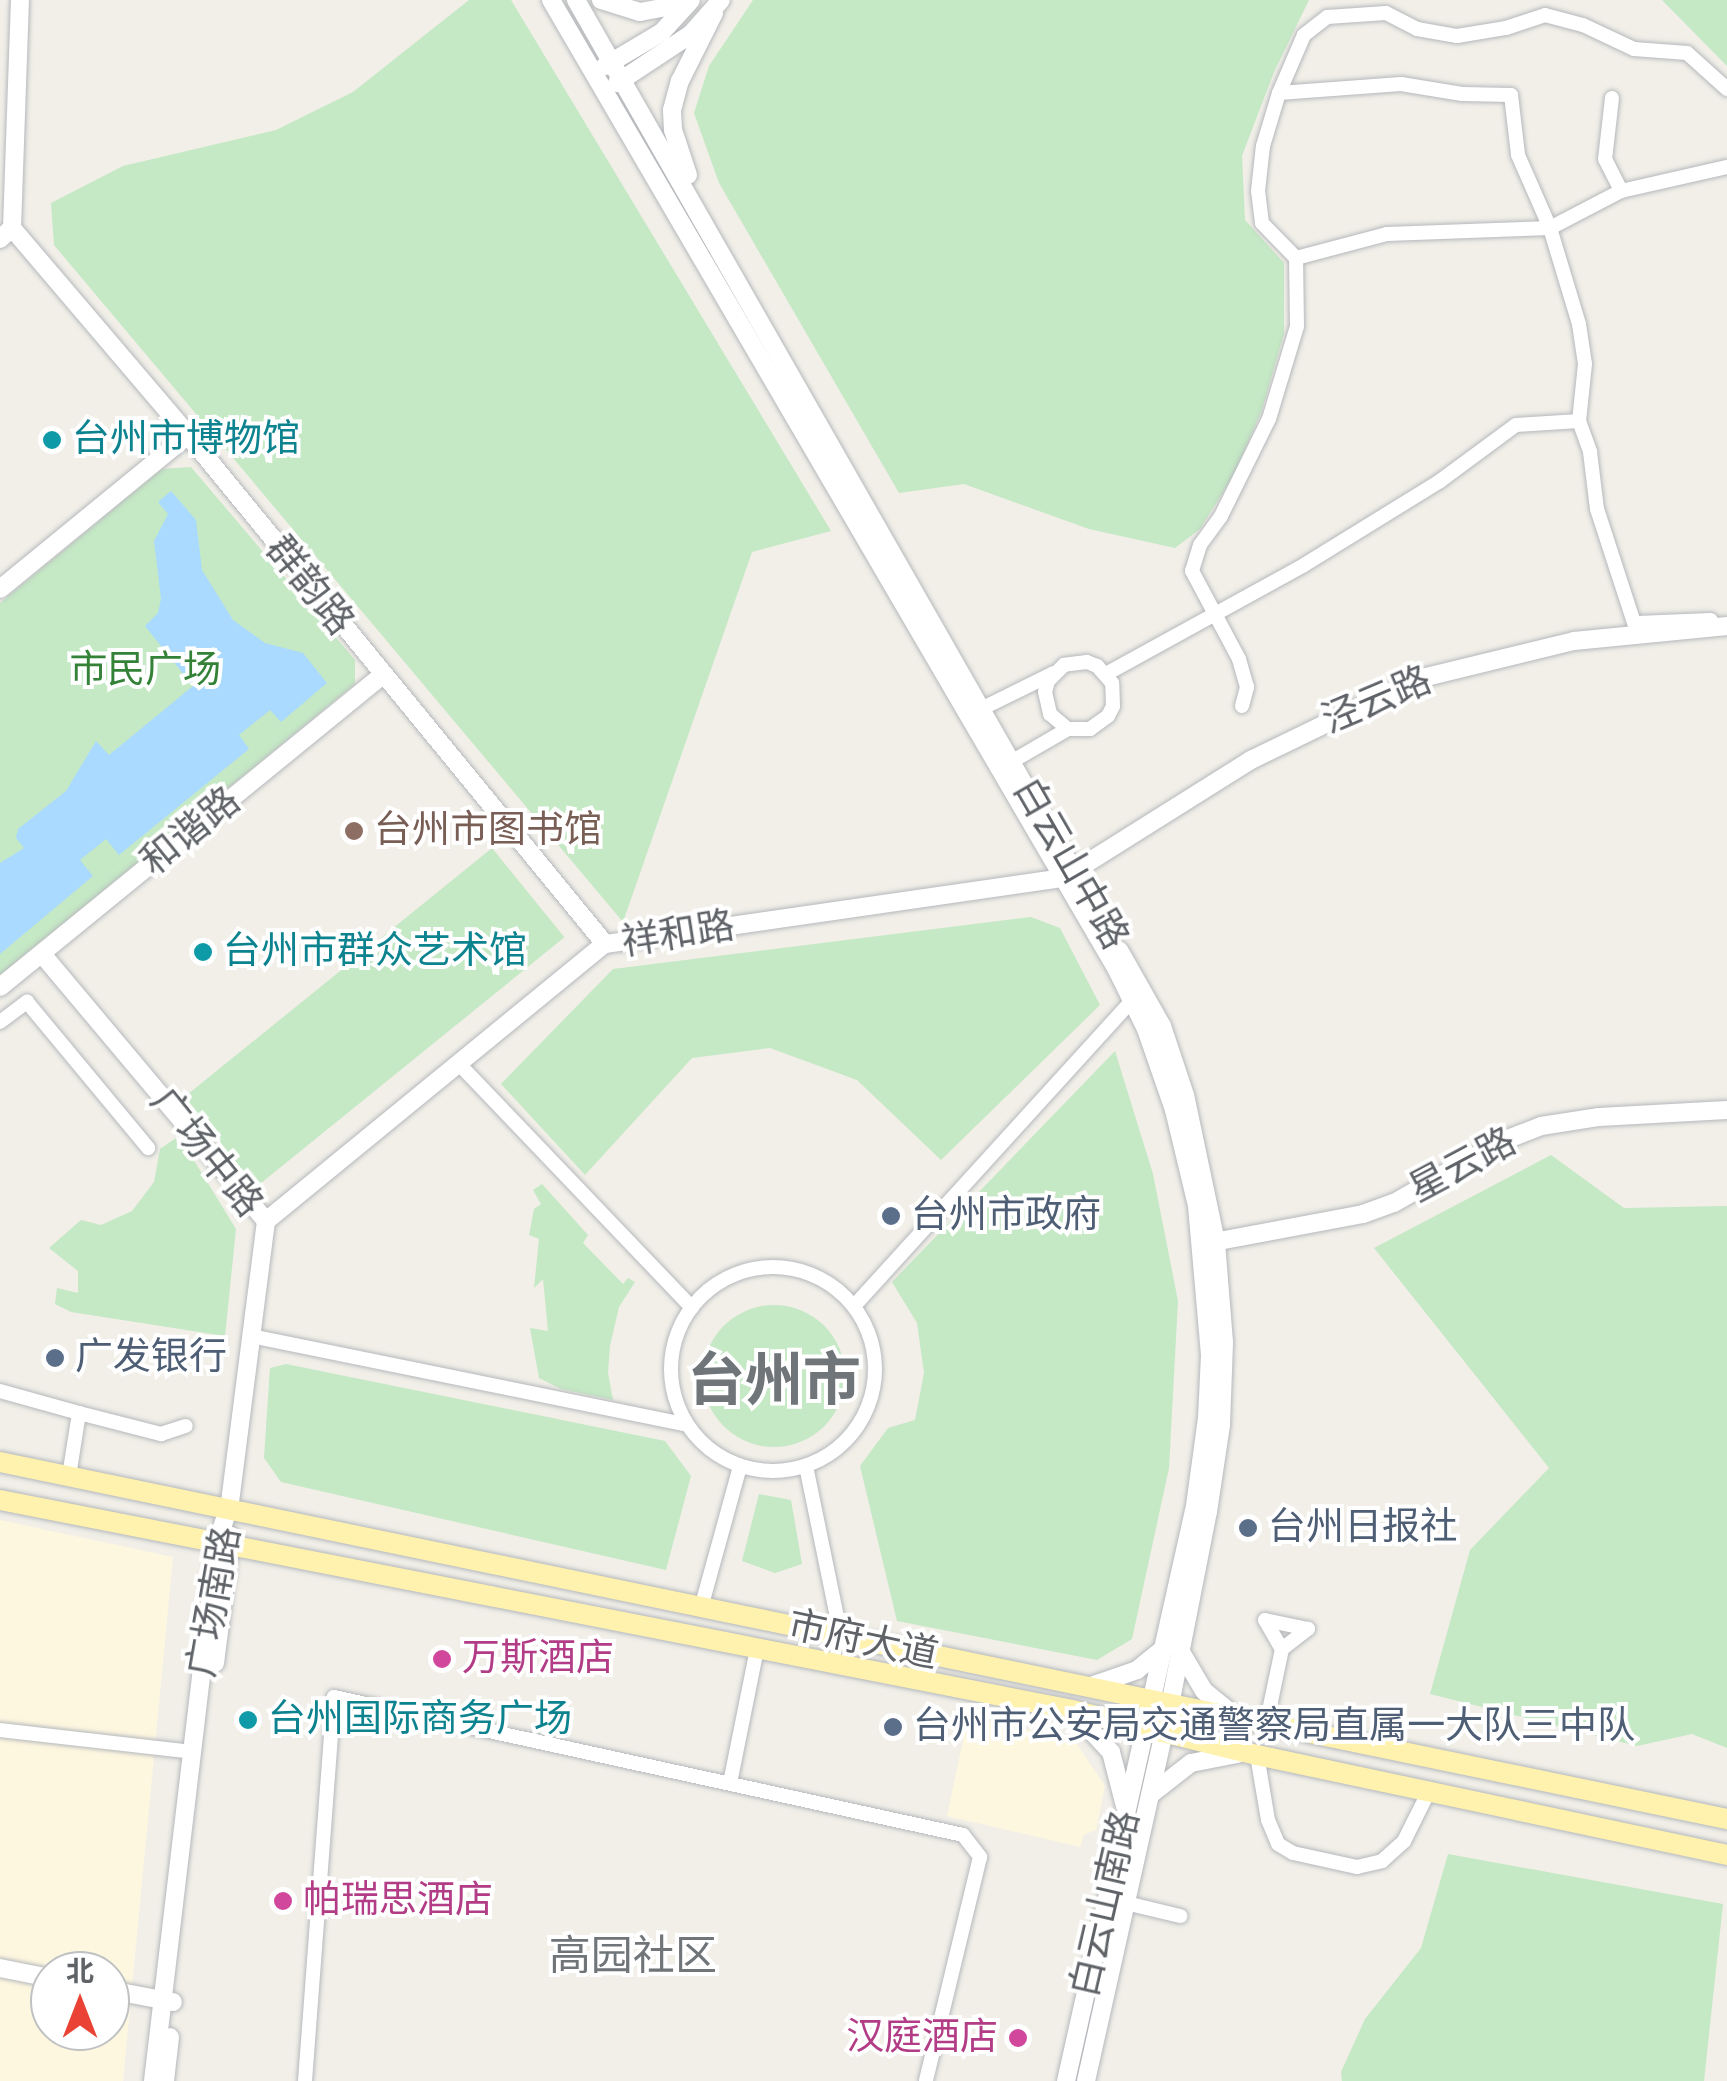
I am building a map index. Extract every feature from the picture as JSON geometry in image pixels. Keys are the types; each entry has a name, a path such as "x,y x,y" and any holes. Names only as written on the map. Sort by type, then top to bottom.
{"main road":[{"path":"6,234 20,0"},
{"name":"白云山中路","path":"551,0 1162,1026 1185,1095 1224,1342 1221,1425 1156,1729"},
{"name":"白云山中路","path":"576,0 625,78 723,258 1011,762 1069,875 1132,1001 1174,1110 1209,1243"},
{"path":"600,0 640,12 689,2"},
{"path":"593,74 662,32 689,2"},
{"path":"604,92 691,34 717,6"},
{"path":"717,6 680,81 672,110 678,149 723,258"},
{"name":"群韵路","path":"6,234 188,436 605,944"},
{"path":"0,590 188,436"},
{"name":"泾云路","path":"1069,875 1250,760 1418,679 1516,652 1637,628 1727,622"},
{"name":"和谐路","path":"0,987 382,676"},
{"name":"祥和路","path":"266,1220 605,944 1069,875"},
{"name":"广场中路","path":"42,954 266,1220 230,1508"},
{"name":"星云路","path":"1209,1243 1363,1214 1394,1203 1500,1142 1541,1126 1599,1116 1727,1110"},
{"name":"市府大道","path":"0,1462 1727,1819"},
{"name":"市府大道","path":"0,1500 1072,1710 1254,1754 1727,1855"},
{"name":"广场南路","path":"165,2081 168,2001 192,1752 230,1508"},
{"name":"广场南路","path":"152,2081 168,2001 225,1543"},
{"path":"1081,1687 1125,1676 1172,1649 1204,1691 1244,1720"},
{"path":"1072,1710 1111,1752 1126,1817"},
{"name":"白云山南路","path":"1086,2081 1150,1795 1156,1729"},
{"name":"白云山南路","path":"1066,2081 1126,1817 1156,1729"},
{"path":"1150,1795 1190,1762 1254,1754"},
{"path":"0,1968 30,1974"},
{"path":"130,1994 168,2001"}],"street":[{"path":"1242,706 1246,688 1239,659 1192,570 1200,546 1220,516 1269,418 1297,326 1296,258 1262,222 1258,192 1262,146 1278,93 1304,35 1328,17 1386,13 1417,29 1456,36 1506,28 1545,15 1582,25 1634,48 1687,53 1727,89"},
{"path":"1278,93 1401,84 1462,94 1511,95 1518,155 1550,228 1583,351 1579,421 1590,452 1598,510 1637,628"},
{"path":"1612,98 1605,159 1620,190"},
{"path":"1296,258 1387,234 1550,228 1620,190 1727,167"},
{"path":"1106,674 1211,612 1304,565 1440,481 1516,426 1579,421"},
{"path":"981,709 1064,665 1086,662 1106,674 1114,694 1108,716 1090,729 1068,728 1058,723 1046,704 1048,682 1055,672"},
{"path":"1011,762 1068,728"},
{"path":"854,1306 1132,1001"},
{"path":"0,1022 27,1002 148,1148"},
{"path":"459,1064 692,1308"},
{"path":"772,1267 809,1274 854,1306 872,1341 876,1360 872,1399 864,1417 840,1447 806,1466 773,1472 740,1466 710,1450 688,1425 671,1375 676,1340 692,1308 736,1274 772,1267"},
{"path":"252,1336 688,1425"},
{"path":"0,1391 160,1434 186,1426"},
{"path":"69,1476 79,1413"},
{"path":"701,1608 740,1466"},
{"path":"806,1466 842,1637"},
{"path":"730,1783 757,1648"},
{"path":"1266,1725 1282,1648"},
{"path":"305,2081 334,1698 963,1835 980,1857 926,2081"},
{"path":"0,1730 192,1752"},
{"path":"1254,1754 1268,1820 1278,1844 1293,1853 1357,1867 1382,1861 1404,1841 1430,1790"},
{"path":"1126,1904 1180,1916"}],"shaded area":[{"path":"0,1520 173,1557 130,2008 130,1951 30,1951 30,2051 126,2051 123,2081 0,2081"},
{"path":"968,1717 1074,1740 1105,1786 1096,1830 1084,1835 1080,1847 947,1816"}],"green space":[{"path":"469,0 511,0 831,531 752,552 623,922 54,245 51,203 123,166 276,130 353,92"},
{"path":"753,0 1309,0 1274,72 1242,156 1245,220 1284,263 1284,334 1262,410 1235,473 1200,529 1175,548 1089,529 964,484 899,493 719,183 694,113 709,66"},
{"path":"1662,0 1727,0 1727,66"},
{"name":"市民广场","path":"191,467 355,660 355,684 0,975 0,603 162,469"},
{"path":"492,848 564,937 256,1187 183,1098"},
{"path":"1031,917 1060,928 1100,1005 941,1160 857,1080 770,1048 692,1058 585,1175 501,1084 613,969"},
{"path":"1115,1051 1153,1174 1178,1301 1169,1468 1132,1639 1097,1660 897,1621 860,1466 888,1428 915,1420 924,1373 917,1323 892,1282"},
{"path":"179,1136 236,1229 225,1336 71,1312 55,1304 57,1288 78,1293 78,1271 49,1248 81,1220 101,1225 132,1211 154,1182 160,1149"},
{"path":"1551,1155 1624,1208 1727,1206 1727,1748 1692,1734 1637,1746 1430,1694 1470,1550 1549,1468 1374,1248"},
{"path":"542,1184 588,1235 583,1243 623,1284 628,1278 635,1282 619,1307 610,1346 608,1373 613,1400 561,1389 539,1378 530,1328 548,1331 543,1279 534,1288 539,1239 529,1235 534,1209 541,1204 533,1190"},
{"path":"774,1305 801,1311 824,1326 839,1349 845,1376 839,1403 824,1426 801,1441 774,1447 747,1441 724,1426 709,1403 703,1376 709,1349 724,1326 747,1311"},
{"path":"286,1364 665,1441 691,1476 666,1570 281,1482 264,1458 270,1368"},
{"path":"759,1494 791,1500 802,1564 775,1573 742,1561"},
{"path":"1448,1854 1723,1904 1704,2081 1342,2081 1341,2072 1365,2019 1421,1948"}],"water":[{"path":"171,491 196,520 202,570 233,620 265,643 303,653 327,683 281,722 270,710 239,735 249,749 119,855 106,839 80,860 93,876 0,954 0,863 24,848 16,838 18,829 66,791 96,741 109,755 193,686 145,626 158,613 161,599 154,541 168,514 158,502"}],"place":[{"name":"台州市博物馆","path":"52,440"},
{"name":"台州市图书馆","path":"354,831"},
{"name":"台州市群众艺术馆","path":"203,952"},
{"name":"台州市政府","path":"891,1216"},
{"name":"广发银行","path":"55,1358"},
{"name":"台州日报社","path":"1248,1528"},
{"name":"万斯酒店","path":"442,1659"},
{"name":"台州国际商务广场","path":"248,1720"},
{"name":"台州市公安局交通警察局直属一大队三中队","path":"893,1727"},
{"name":"帕瑞思酒店","path":"283,1901"},
{"name":"汉庭酒店","path":"1018,2038"}],"district":[{"name":"台州市","path":"774,1383"},
{"name":"高园社区","path":"633,1958"}]}
